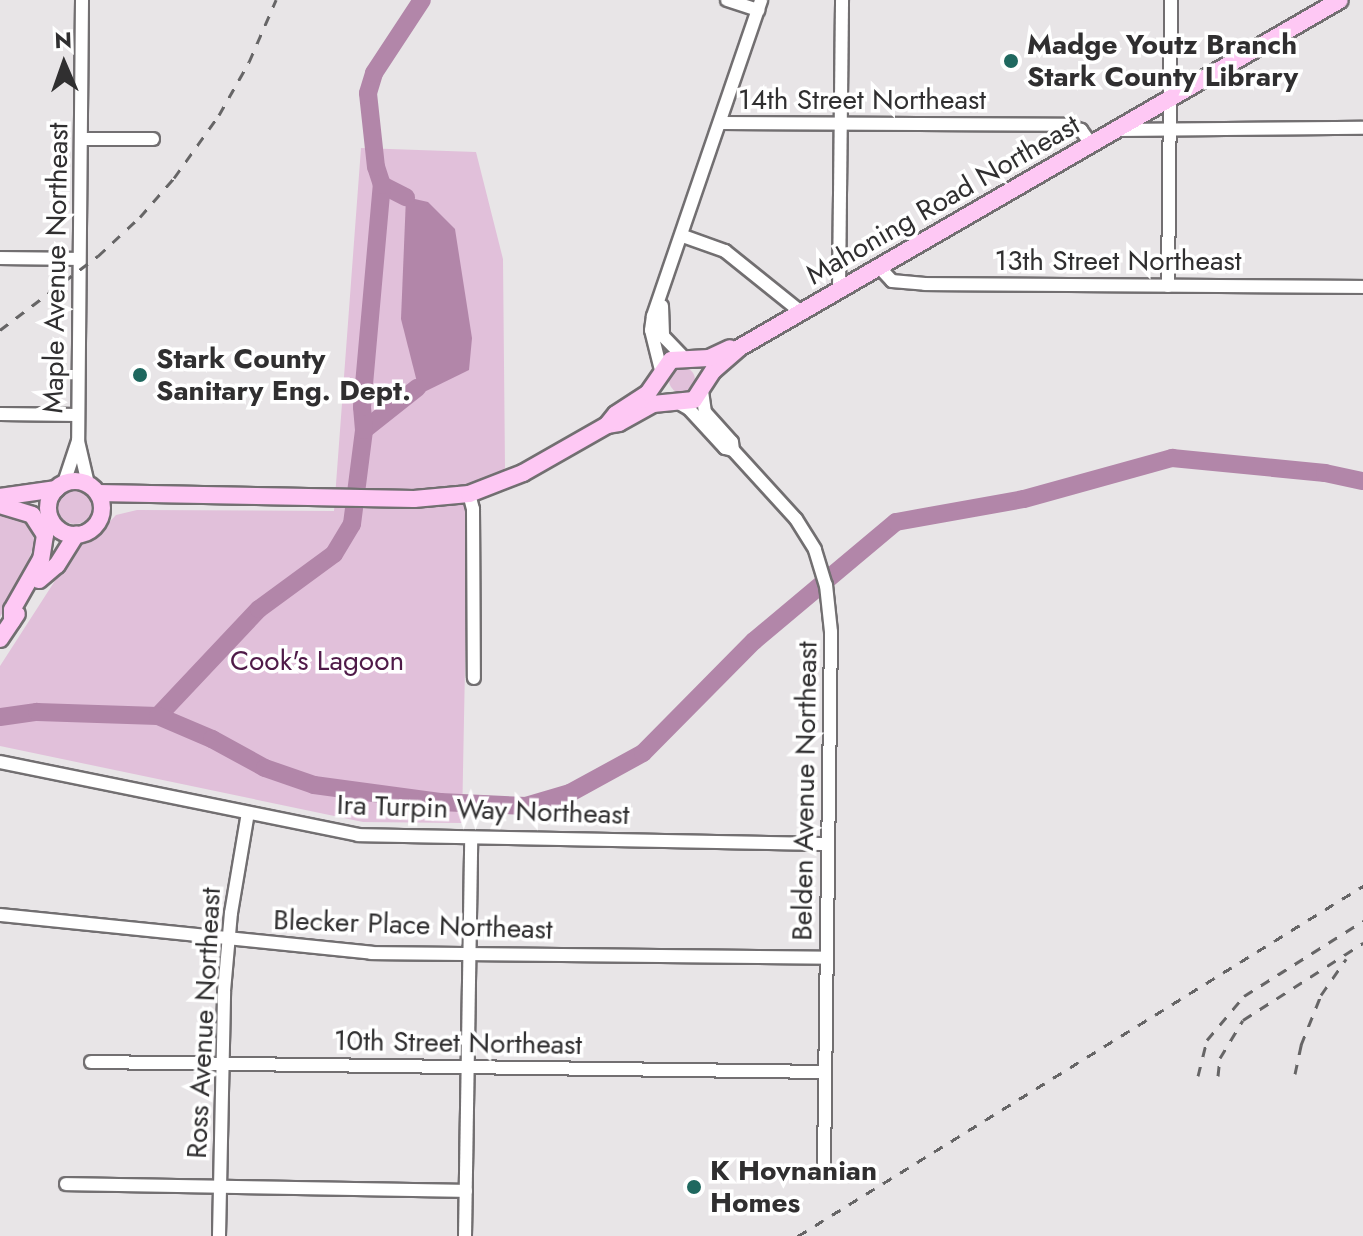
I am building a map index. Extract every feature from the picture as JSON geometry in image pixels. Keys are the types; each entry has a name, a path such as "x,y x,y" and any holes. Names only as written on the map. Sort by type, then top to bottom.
{"main road":[{"name":"Mahoning Road Northeast","path":"703,388 713,371 739,348 1340,0"},
{"name":"Mahoning Road Northeast","path":"684,358 709,358 730,348 739,348"},
{"path":"3,500 60,486 142,496 428,499 469,494 523,473 607,425 619,423 652,405 694,400 703,388 701,368 684,358 671,360 646,395 616,414 607,425"},
{"path":"660,373 661,390 677,403"},
{"path":"0,639 53,553 53,523 48,503 60,486"},
{"path":"93,489 101,514"},
{"path":"39,580 57,565 76,535 91,529 101,514 142,496"},
{"path":"3,500 39,509 53,523 76,535"},
{"path":"3,500 32,515 45,535 41,559 12,610 12,621"}],"street":[{"name":"Maple Avenue Northeast","path":"82,0 78,441 93,489"},
{"path":"660,373 651,327 760,5 727,0"},
{"path":"1168,286 1171,0"},
{"path":"839,290 840,1"},
{"name":"14th Street Northeast","path":"721,123 1066,125 1081,130 1091,144"},
{"path":"1115,130 1170,127 1363,128"},
{"path":"81,139 153,139"},
{"path":"683,236 725,251 801,312"},
{"path":"0,258 79,259"},
{"name":"13th Street Northeast","path":"879,267 892,281 925,284 1363,287"},
{"path":"661,299 663,335 684,358"},
{"name":"Belden Avenue Northeast","path":"703,388 705,412 732,442 733,450"},
{"name":"Belden Avenue Northeast","path":"677,403 689,409 725,448 733,450 796,519 821,563 830,604 824,1164"},
{"path":"0,414 78,415"},
{"name":"Maple Avenue Northeast","path":"60,486 78,441"},
{"path":"469,494 473,509 474,678"},
{"name":"Ira Turpin Way Northeast","path":"0,762 358,835 828,844"},
{"name":"Ross Avenue Northeast","path":"219,1236 221,1064 228,937 248,813"},
{"path":"465,1236 471,838"},
{"name":"Blecker Place Northeast","path":"0,915 371,953 826,958"},
{"name":"10th Street Northeast","path":"91,1062 824,1072"},
{"path":"66,1184 466,1191"}],"green space":[{"name":"Cook's Lagoon","path":"361,148 476,152 503,259 505,468 468,512 462,823 363,822 0,746 0,666 78,545 98,534 116,515 137,510 334,511"},
{"path":"682,367 691,371 695,380 691,389 682,393 673,389 669,380 673,371"},
{"path":"75,490 87,495 92,507 87,519 75,524 63,519 58,507 63,495"},
{"path":"0,514 26,522 35,541 24,574 0,617"}],"shaded area":[{"path":"406,197 428,202 455,229 472,338 469,370 420,394 401,319"}],"waterway":[{"path":"158,716 259,609 334,554 352,524 364,430 362,407 382,185 376,167 368,93 374,73 422,0"},
{"path":"382,185 406,197"},
{"path":"364,430 417,388"},
{"path":"0,717 37,712 158,716 212,739 265,768 314,785 440,802 526,806 570,793 643,753 754,641 896,522 1024,499 1172,458 1325,473 1363,481"}],"railway":[{"path":"0,330 98,256 140,217 174,178 219,115 249,62 276,0"},
{"path":"798,1236 1363,886"},
{"path":"1198,1076 1207,1040 1244,996 1363,921"},
{"path":"1218,1076 1220,1058 1243,1020 1363,943"},
{"path":"1295,1074 1301,1045 1321,995 1346,959"}],"place":[{"name":"Madge Youtz Branch Stark County Library","path":"1011,61"},
{"name":"Stark County Sanitary Eng. Dept.","path":"140,375"},
{"name":"K Hovnanian Homes","path":"694,1187"}]}
